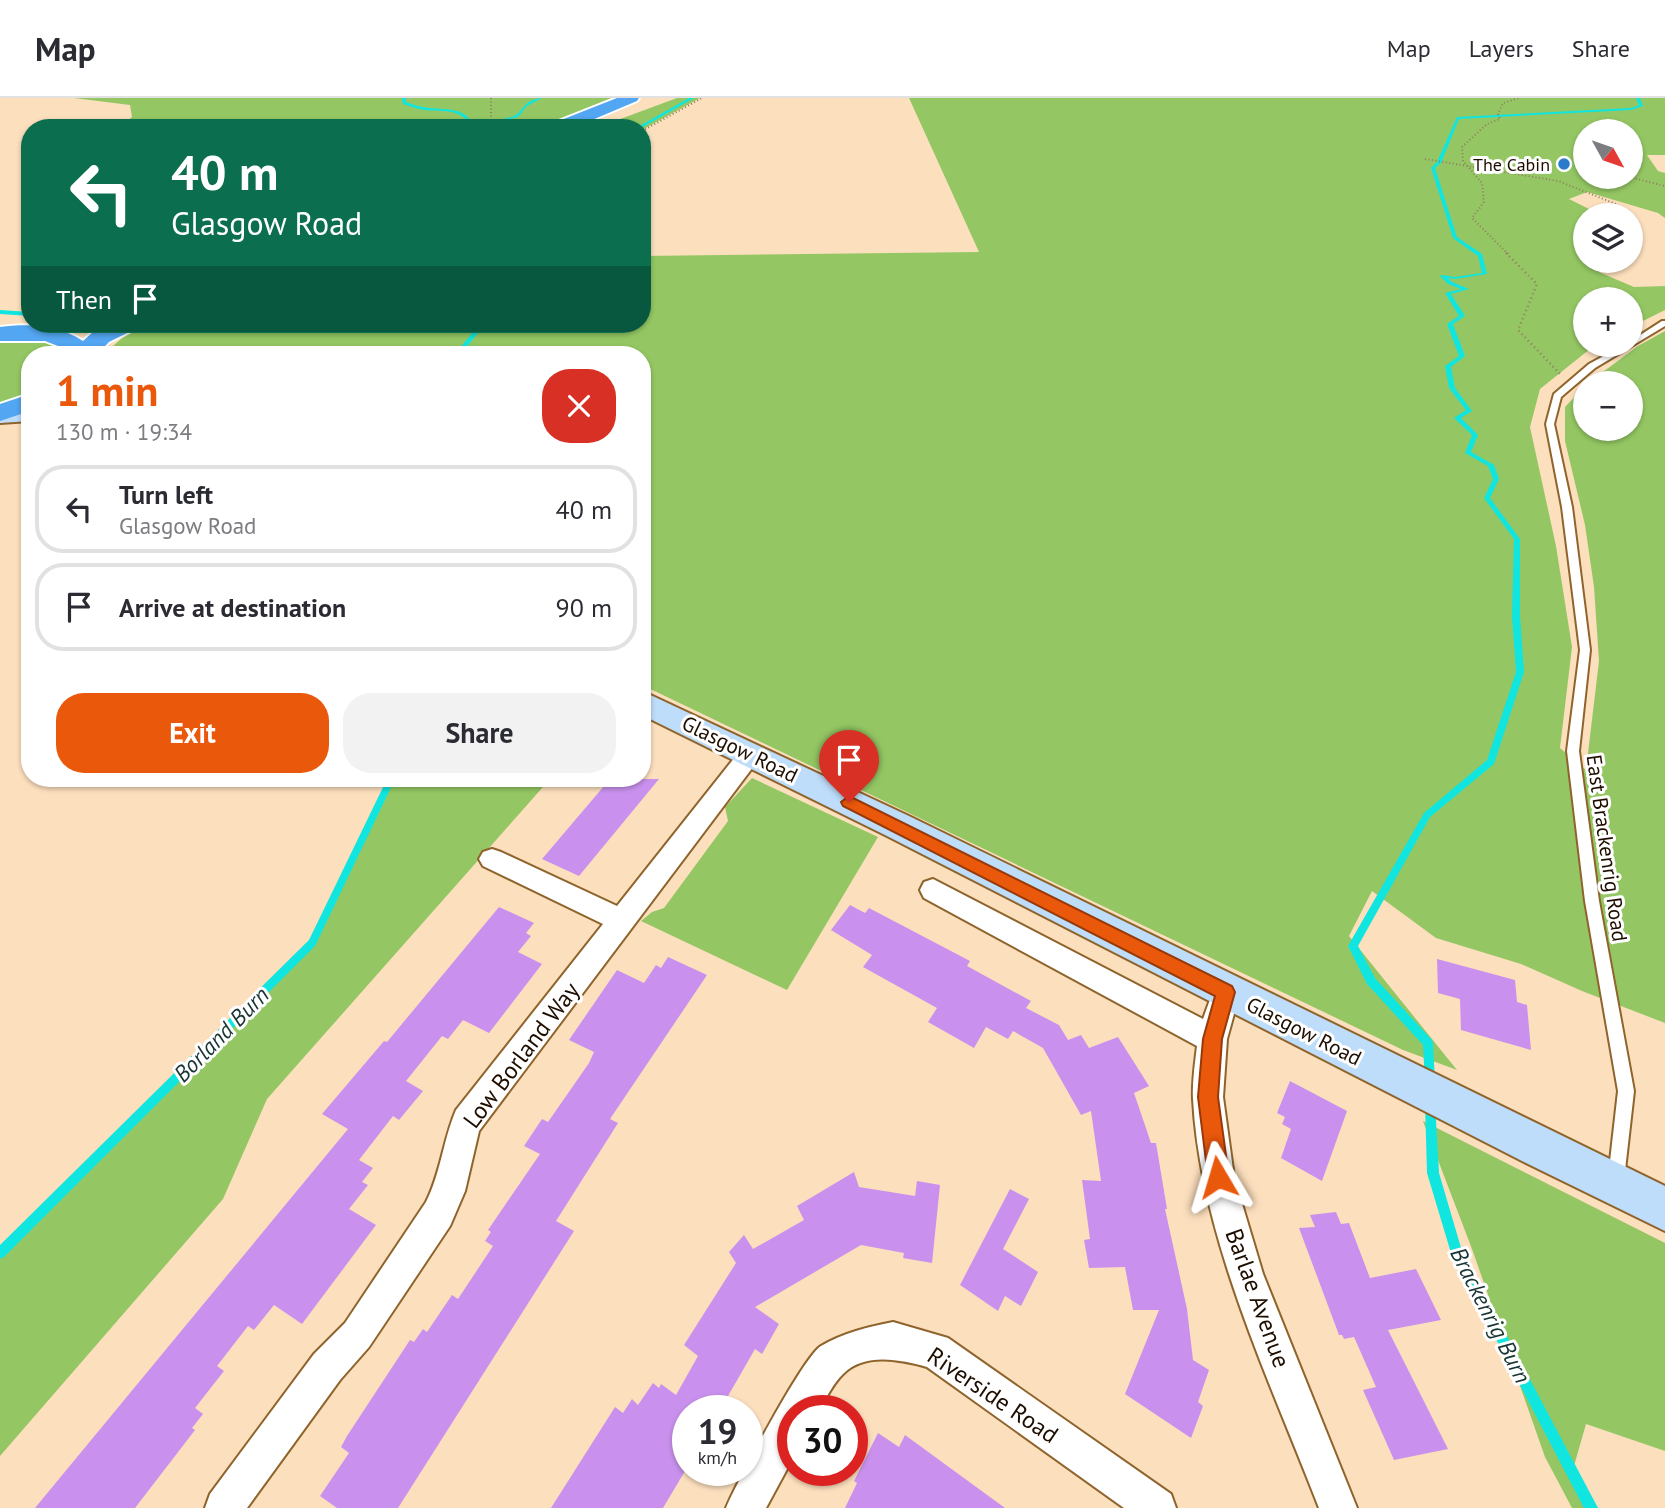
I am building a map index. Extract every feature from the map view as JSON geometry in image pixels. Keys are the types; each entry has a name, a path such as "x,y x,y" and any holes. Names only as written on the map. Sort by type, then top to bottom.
{"highway":[{"path":"583,119 638,100"},
{"path":"601,119 638,100"},
{"path":"0,334 21,332"},
{"path":"33,333 62,339 77,346"},
{"path":"92,346 109,333"},
{"path":"0,415 21,406"}],"main road":[{"path":"0,415 21,414"},
{"name":"Glasgow Road","path":"651,706 751,753 1665,1209"}],"street":[{"name":"Low Borland Way","path":"224,1508 327,1367 357,1335 438,1214 449,1191 467,1121 751,753"},
{"path":"492,859 621,920"},
{"path":"933,890 1212,1039"},
{"name":"Barlae Avenue","path":"1226,992 1212,1039 1208,1097 1218,1177 1246,1275 1338,1508"},
{"name":"Riverside Road","path":"808,1395 831,1360 862,1346 893,1340 936,1350 1157,1508"},
{"path":"745,1508 777,1449"}],"lane":[{"name":"East Brackenrig Road","path":"1643,336 1665,323"},
{"name":"East Brackenrig Road","path":"1608,357 1592,366 1557,396 1550,424 1567,507 1585,650 1573,751 1592,901 1626,1091 1616,1185"}],"path":[{"path":"491,98 491,119"},
{"path":"651,126 702,98"},
{"path":"1519,98 1503,103 1498,114 1500,119 1487,124 1462,148 1463,161 1482,183 1484,202 1472,218 1537,284 1518,330 1571,384"},
{"path":"1424,159 1558,181 1613,203"},
{"path":"1643,180 1665,186"}],"green space":[{"path":"74,98 617,98 564,119 129,119 132,117 130,105"},
{"path":"677,98 700,98 651,125 651,119 620,119"},
{"path":"909,98 1665,98 1665,155 1647,155 1658,171 1665,173 1665,218 1643,209 1643,203 1624,203 1587,192 1569,199 1577,203 1573,203 1573,273 1601,273 1634,287 1573,287 1573,357 1580,357 1540,389 1530,427 1556,546 1572,647 1560,748 1586,770 1599,661 1594,587 1585,525 1565,441 1565,407 1573,399 1573,441 1643,441 1643,371 1604,371 1623,357 1643,357 1643,343 1665,331 1665,1023 1521,964 1436,938 1372,891 1349,936 1457,1070 1403,1050 651,689 651,346 113,346 130,333 651,333 651,256 979,252"},
{"path":"1665,286 1665,310 1643,321 1643,287 1634,287"},
{"path":"33,339 58,346 21,346 21,397 0,405 0,341"},
{"path":"752,778 878,837 787,990 641,921 652,912 664,908 728,821 725,807"},
{"path":"387,787 543,787 267,1099 223,1199 0,1456 0,1253 312,943"},
{"path":"1423,1121 1665,1243 1665,1451 1586,1424 1574,1466 1592,1508 1572,1508 1545,1457 1472,1249"}],"building":[{"path":"651,779 659,779 579,876 542,859 603,787 651,787"},
{"path":"850,905 865,913 869,908 970,961 967,966 1031,1001 1026,1008 1059,1025 1068,1040 1081,1035 1089,1048 1118,1037 1149,1086 1134,1093 1151,1143 1156,1143 1165,1209 1187,1309 1193,1360 1209,1370 1198,1402 1203,1406 1191,1438 1125,1394 1159,1310 1133,1310 1125,1267 1089,1268 1084,1240 1090,1239 1082,1180 1101,1181 1091,1111 1081,1115 1043,1048 1013,1031 1008,1039 986,1027 974,1048 928,1022 937,1008 863,967 872,955 831,930"},
{"path":"499,907 534,923 526,933 531,936 518,952 542,964 489,1033 463,1020 448,1039 442,1036 406,1081 423,1091 399,1120 393,1116 359,1160 373,1168 362,1182 368,1185 349,1209 376,1225 302,1324 274,1305 254,1330 248,1326 217,1366 224,1371 195,1408 203,1414 192,1428 195,1430 135,1508 35,1508 348,1129 322,1114 384,1041 387,1042"},
{"path":"668,957 707,975 610,1119 618,1123 556,1221 574,1231 398,1508 337,1508 320,1496 349,1453 341,1447 347,1436 410,1340 414,1342 423,1329 427,1332 452,1295 458,1299 493,1246 485,1241 491,1232 488,1230 540,1154 524,1146 542,1119 548,1122 589,1063 594,1052 569,1040 617,970 644,983 656,965 661,968"},
{"path":"1437,959 1515,980 1517,1002 1527,1005 1531,1050 1461,1030 1460,999 1438,993"},
{"path":"1290,1081 1347,1111 1322,1181 1281,1158 1291,1129 1282,1124 1285,1117 1277,1113"},
{"path":"854,1172 859,1187 915,1196 917,1181 940,1185 932,1263 903,1258 904,1253 861,1245 755,1307 779,1324 762,1354 755,1349 729,1395 676,1395 698,1356 684,1345 736,1263 729,1252 744,1235 753,1249 804,1220 797,1206"},
{"path":"1010,1189 1029,1199 1003,1249 1038,1272 1021,1306 1005,1296 998,1311 960,1285"},
{"path":"1336,1212 1341,1224 1349,1223 1370,1278 1416,1269 1441,1320 1388,1330 1448,1449 1394,1460 1363,1390 1376,1387 1354,1337 1344,1339 1339,1335 1299,1228 1315,1227 1310,1215"},
{"path":"653,1383 659,1388 661,1384 676,1395 672,1395 672,1486 676,1486 663,1508 551,1508 615,1407 623,1413 632,1399 638,1405"},
{"path":"878,1433 899,1447 905,1435 1005,1508 845,1508 856,1486 868,1486 868,1453"}],"waterway":[{"name":"Borland Burn","path":"404,98 404,103 426,109 460,112 468,119"},
{"path":"504,119 517,116 526,105 540,98"},
{"path":"651,121 692,98"},
{"name":"Brackenrig Burn","path":"1430,1082 1428,1043 1371,981 1353,946 1427,815 1491,762 1520,672 1516,616 1517,539 1487,498 1496,479 1491,465 1468,453 1475,435 1457,418 1469,411 1452,388 1448,366 1462,356 1450,324 1462,316 1448,293 1466,289 1450,283 1442,276 1455,278 1485,274 1480,255 1455,238 1433,168 1439,163 1458,118 1631,109 1641,106 1638,98"},
{"path":"0,312 21,313"},
{"name":"Borland Burn","path":"464,346 475,333"},
{"name":"Borland Burn","path":"0,1253 312,943 387,787"},
{"name":"Brackenrig Burn","path":"1430,1103 1433,1173 1457,1253 1591,1508"}],"place":[{"name":"The Cabin","path":"1564,164"}],"route":[{"path":"849,802 1226,992 1212,1039 1208,1097 1218,1177"}]}
